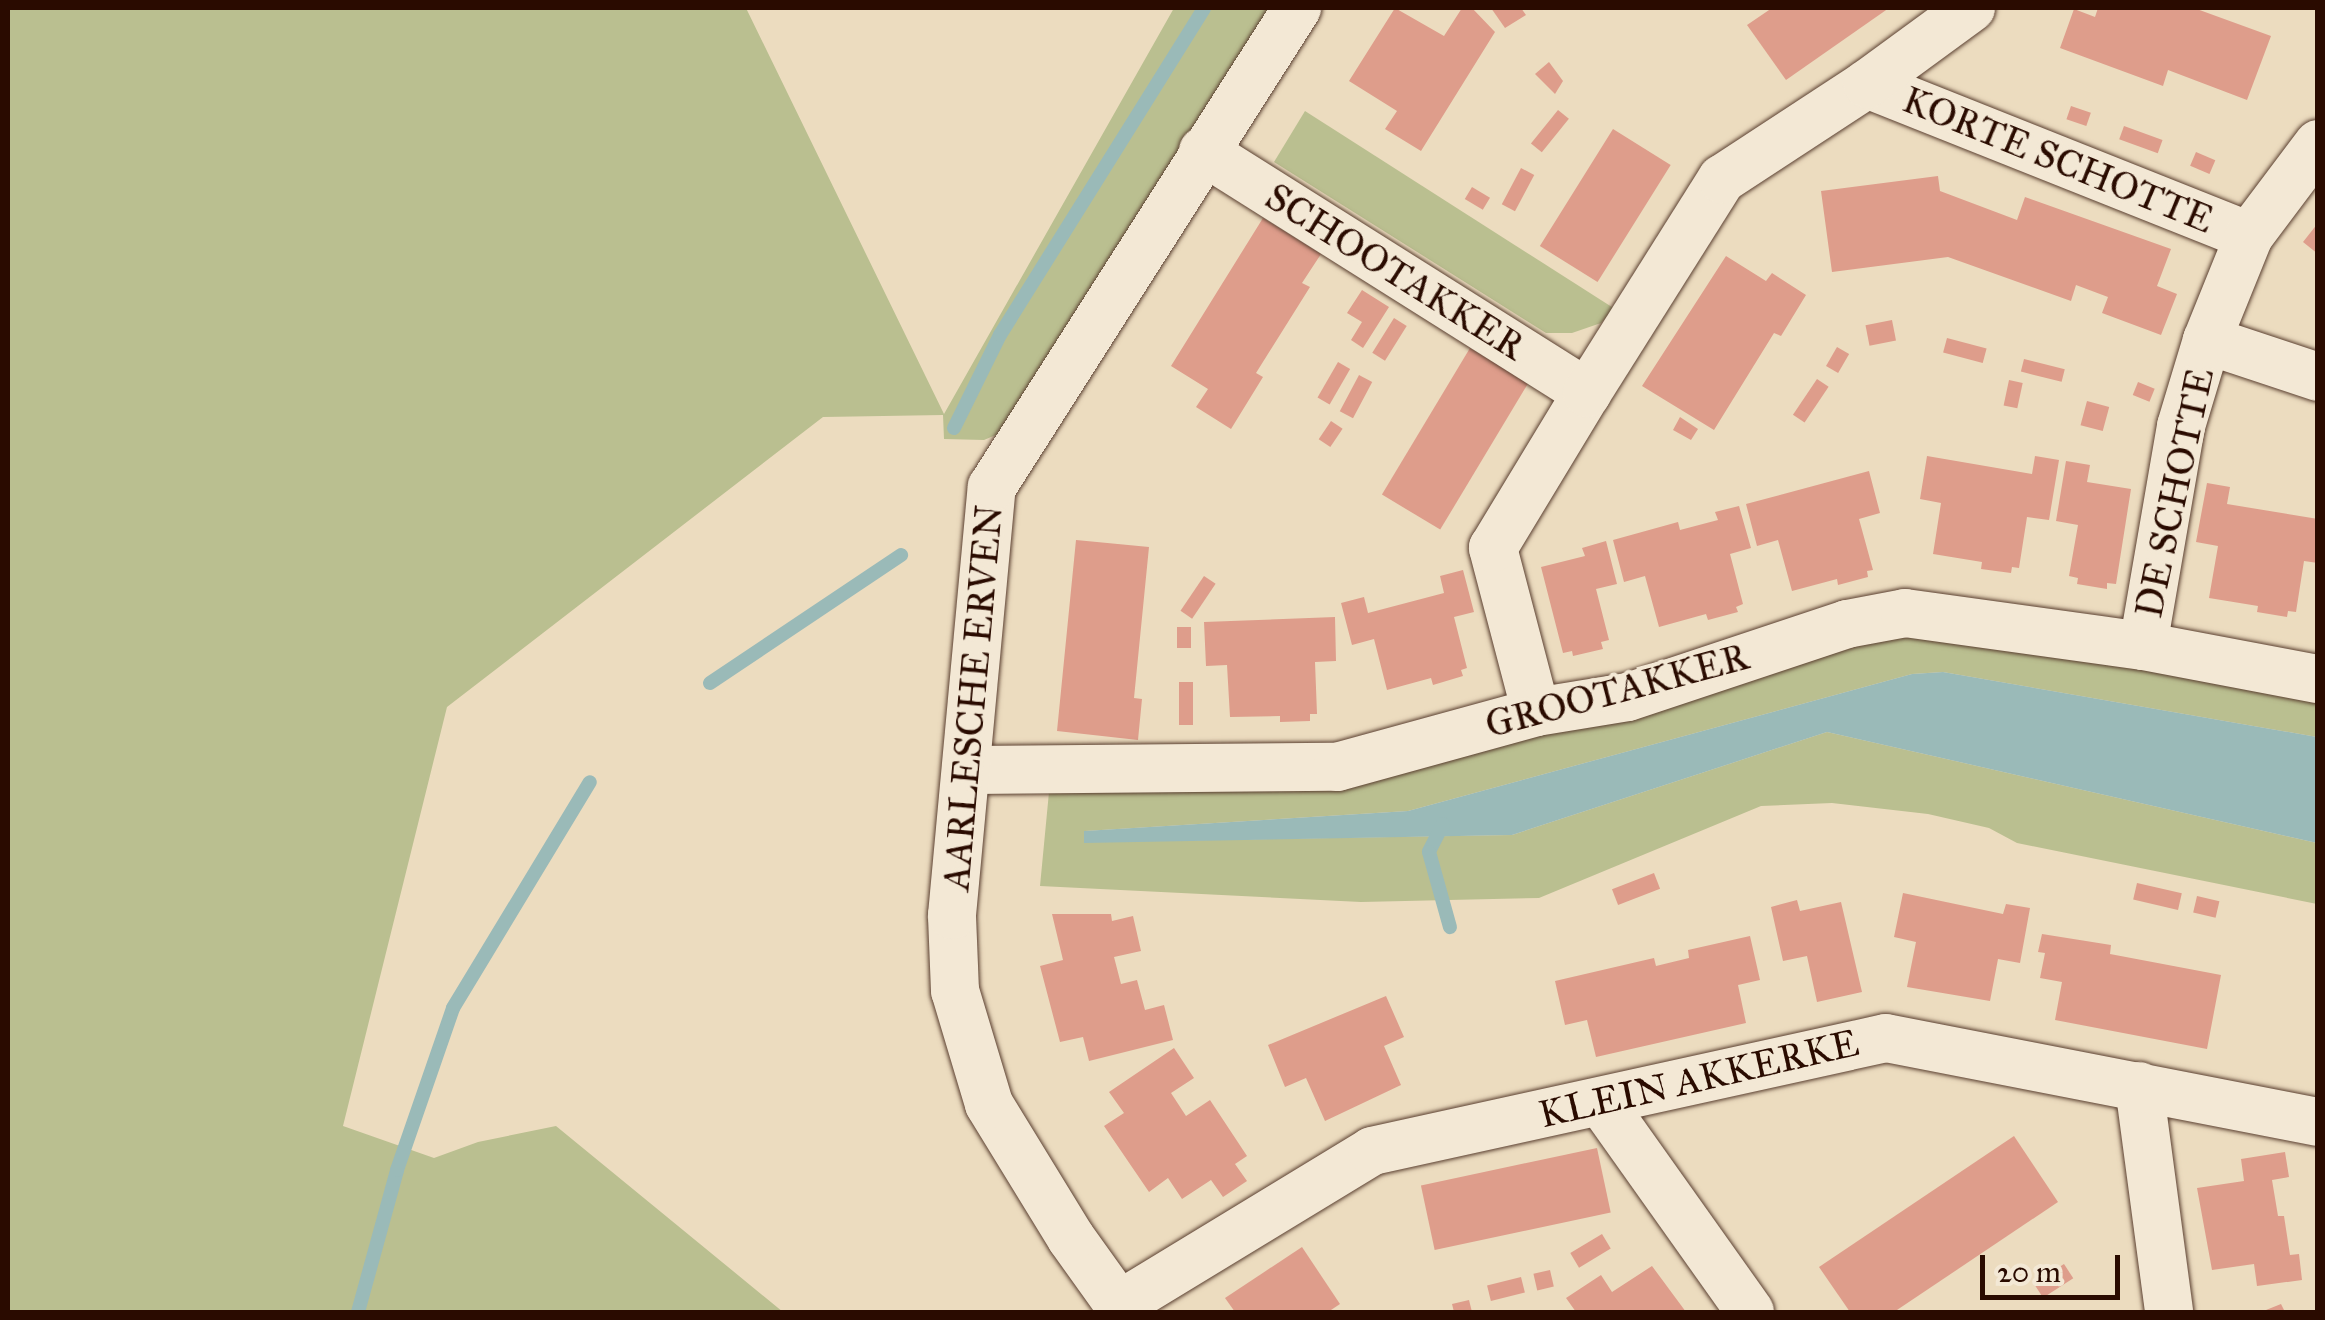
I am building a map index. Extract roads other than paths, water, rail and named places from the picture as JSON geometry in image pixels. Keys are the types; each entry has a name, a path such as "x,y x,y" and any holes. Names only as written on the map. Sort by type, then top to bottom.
{"street":[{"name":"AARLESCHE ERVEN","path":"1121,1308 1071,1238 989,1104 960,1016 952,914 970,770 992,487 1297,8"},
{"path":"1536,712 1493,548 1587,393 1722,179 1868,84 1971,8"},
{"name":"KORTE SCHOTTE","path":"1868,84 2249,236"},
{"name":"DE SCHOTTE","path":"2143,646 2181,426 2207,340 2249,236 2318,144"},
{"name":"SCHOOTAKKER","path":"1203,151 1587,393"},
{"name":"DE SCHOTTE","path":"2207,340 2318,378"},
{"name":"GROOTAKKER","path":"970,770 1337,766 1536,712 1628,696 1848,624 1905,613 2143,646 2318,679"},
{"name":"KLEIN AKKERKE","path":"1121,1308 1372,1150 1886,1038 2318,1122"},
{"path":"2139,1086 2168,1312"},
{"path":"1600,1102 1750,1312"}],"water":[{"path":"1943,672 2317,737 2317,843 1827,732 1512,835 1084,843 1084,831 1408,811 1912,674"}],"waterway":[{"path":"954,428 1000,335 1204,8"},
{"path":"710,683 901,555"},
{"path":"358,1312 397,1170 453,1008 590,782"},
{"path":"1443,824 1429,852 1450,927"}]}
